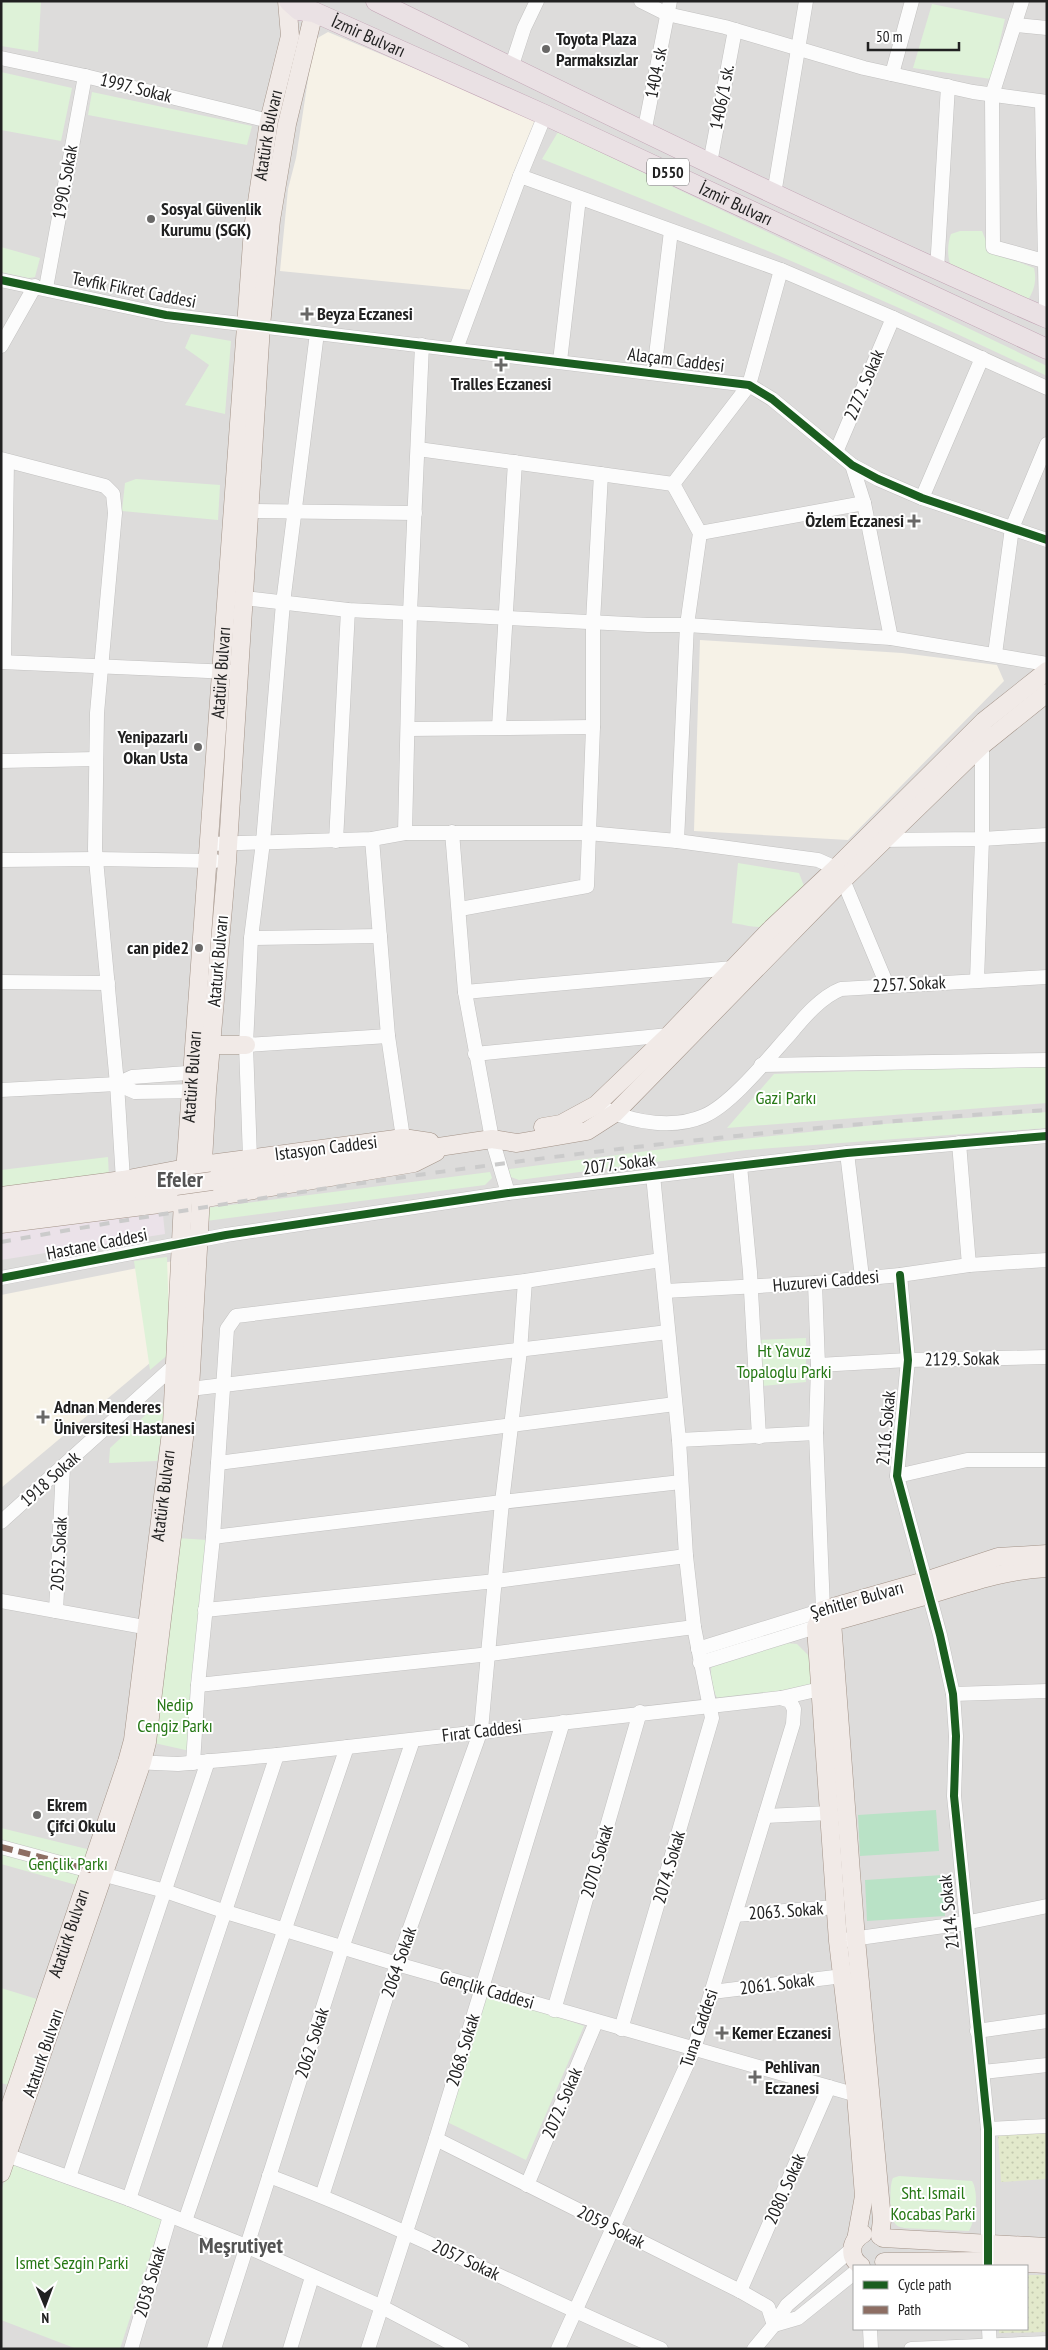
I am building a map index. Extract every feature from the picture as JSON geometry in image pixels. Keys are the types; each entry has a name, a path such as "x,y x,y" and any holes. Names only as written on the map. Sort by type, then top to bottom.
{"highway":[{"name":"İzmir Bulvarı","path":"288,1 299,10 321,6 545,114 1047,349"},
{"name":"İzmir Bulvarı","path":"376,1 644,133 937,270 1046,318"}],"main road":[{"name":"Atatürk Bulvarı","path":"200,1072 210,844 231,672 244,598 250,511 253,229 269,121 290,36 288,1"},
{"name":"Atatürk Bulvarı","path":"227,862 231,672 253,325 287,124 321,6"},
{"path":"492,1139 517,1143 587,1131 615,1114 840,874 866,838 984,721 1047,671"},
{"path":"1,1209 186,1196 212,1181 492,1139 510,1132 561,1124 596,1105 669,1035 732,968 840,874 884,841 981,746 1047,693"},
{"name":"Ataturk Bulvarı","path":"186,1196 194,1166 200,1072 210,1044 227,862"},
{"path":"210,1044 246,1044"},
{"name":"Istasyon Caddesi","path":"1,1196 123,1180 194,1166 403,1138 450,1145"},
{"path":"1,1224 414,1163 450,1145"},
{"name":"Atatürk Bulvarı","path":"135,1762 147,1742 154,1629 172,1424 183,1366 190,1242 186,1196"},
{"name":"Atatürk Bulvarı","path":"154,1629 190,1389 183,1366"},
{"name":"Şehitler Bulvarı","path":"927,1588 998,1557 1047,1554"},
{"name":"Şehitler Bulvarı","path":"824,1619 927,1588 1018,1570 1047,1568"},
{"path":"824,1619 847,1940 864,2097 864,2196 853,2258 860,2265"},
{"path":"829,1687 830,1813 836,1908 847,1940 843,1976 864,2097 882,2220 881,2237 888,2251 882,2264 1047,2264"},
{"name":"Ataturk Bulvarı","path":"1,2173 4,2154 135,1762"},
{"name":"Atatürk Bulvarı","path":"1,2133 97,1872"},
{"path":"854,2244 868,2233 881,2237 1047,2246"}],"street":[{"path":"511,68 524,28 537,1"},
{"path":"641,1 798,50 892,74 992,95 1044,102 1046,318"},
{"path":"774,194 806,1"},
{"path":"892,74 912,1"},
{"path":"1022,1 1016,26 992,95 993,247 1044,260"},
{"name":"1404. sk","path":"644,133 668,8"},
{"path":"1016,26 1047,28"},
{"name":"1406/1 sk.","path":"710,163 735,30"},
{"name":"1997. Sokak","path":"1,58 85,76 269,121"},
{"name":"1990. Sokak","path":"1,346 40,287 85,76"},
{"path":"937,270 948,86"},
{"path":"456,349 545,114"},
{"path":"520,176 781,270 893,318 1047,388"},
{"path":"560,361 579,198"},
{"path":"654,372 670,231"},
{"path":"674,484 749,385 781,270"},
{"name":"Tevfik Fikret Caddesi","path":"1,280 166,315 253,325"},
{"name":"2272. Sokak","path":"836,452 893,318"},
{"name":"Alaçam Caddesi","path":"253,325 749,385 772,399 852,465 878,479 922,498 1047,540"},
{"path":"250,1158 246,1044 251,938 263,842 283,603 317,333"},
{"path":"405,833 410,613 422,345"},
{"path":"922,498 982,358"},
{"path":"994,654 1012,528 1047,444"},
{"path":"418,449 674,484"},
{"path":"123,1180 117,1084 96,859 97,713 101,665 115,513 113,494 105,486 4,460 3,662 101,665 231,672"},
{"path":"499,727 515,462"},
{"path":"852,465 864,503 891,638"},
{"path":"460,909 587,886 593,727 593,622 601,474"},
{"path":"700,533 864,503 878,479"},
{"path":"674,484 700,533 687,625 677,841"},
{"path":"250,511 415,513"},
{"path":"244,598 348,610 687,625 891,638 1047,664"},
{"path":"336,841 348,610"},
{"path":"977,980 982,839 981,746 984,721"},
{"path":"408,729 593,727"},
{"path":"1,761 96,759"},
{"path":"452,832 460,909 464,992 492,1139 508,1193"},
{"path":"210,844 372,839 405,833 588,833 677,841 818,860 840,874 887,986"},
{"path":"866,838 884,841 982,839 1047,835"},
{"path":"372,839 388,1036 403,1138"},
{"path":"1,860 96,859 227,862"},
{"path":"251,938 380,936"},
{"path":"464,992 732,968"},
{"name":"2257. Sokak","path":"596,1105 615,1114 646,1122 674,1122 704,1116 718,1107 831,993 841,988 1047,977"},
{"path":"1,982 108,983"},
{"path":"475,1054 669,1035"},
{"path":"246,1044 388,1036"},
{"path":"761,1065 1047,1060"},
{"path":"1,1090 117,1084 132,1077 200,1072"},
{"path":"117,1084 135,1092 199,1091"},
{"name":"2077. Sokak","path":"190,1242 508,1193 653,1175 847,1153 1047,1136"},
{"path":"959,1143 969,1265"},
{"path":"847,1153 862,1277"},
{"path":"740,1166 750,1286 759,1436"},
{"name":"2074. Sokak","path":"621,2029 712,1718 694,1627 686,1556 679,1440 653,1175"},
{"name":"Hastane Caddesi","path":"1,1278 190,1242"},
{"path":"193,1763 198,1685 213,1537 227,1330 236,1316 525,1281 662,1260"},
{"name":"Huzurevi Caddesi","path":"665,1291 815,1283 862,1277 900,1275 969,1265 1047,1260"},
{"name":"2116. Sokak","path":"900,1275 908,1360 896,1476 927,1588"},
{"name":"2064 Sokak","path":"322,2196 398,1964 482,1730 502,1502 520,1351 525,1281"},
{"path":"815,1283 818,1365 816,1433 824,1619"},
{"path":"190,1389 668,1332"},
{"name":"2129. Sokak","path":"818,1365 908,1360 1047,1357"},
{"name":"1918 Sokak","path":"1,1522 183,1366"},
{"path":"218,1463 511,1427 675,1404"},
{"path":"679,1440 816,1433"},
{"path":"896,1476 967,1460 1047,1460"},
{"name":"2052. Sokak","path":"56,1611 63,1467"},
{"path":"213,1537 681,1482"},
{"path":"205,1610 496,1581 686,1556"},
{"name":"2114. Sokak","path":"927,1588 953,1694 956,1736 954,1796 965,1924 988,2129 988,2264"},
{"path":"1,1601 154,1629"},
{"name":"Şehitler Bulvarı","path":"698,1649 824,1619"},
{"name":"Şehitler Bulvarı","path":"700,1663 824,1619"},
{"path":"198,1685 490,1654 694,1627"},
{"name":"Fırat Caddesi","path":"135,1762 178,1764 277,1755 640,1712 782,1698 829,1687"},
{"path":"953,1694 1047,1691"},
{"name":"Tuna Caddesi","path":"558,2349 611,2227 694,2049 793,1724 794,1708 790,1701 782,1698"},
{"name":"2070. Sokak","path":"554,2010 640,1712"},
{"name":"2068. Sokak","path":"368,2349 380,2306 436,2139 563,1722"},
{"name":"2062 Sokak","path":"214,2349 342,1948 413,1740"},
{"path":"185,2222 347,1747"},
{"path":"129,2199 277,1755"},
{"path":"69,2177 208,1761"},
{"path":"765,1816 830,1813"},
{"name":"Gençlik Caddesi","path":"1,1847 165,1891 342,1948 864,2097"},
{"path":"847,1940 965,1924 1047,1906"},
{"name":"2063. Sokak","path":"735,1915 836,1908"},
{"name":"2061. Sokak","path":"712,1992 843,1976"},
{"path":"977,2030 1047,2021"},
{"name":"2072. Sokak","path":"527,2185 596,2022"},
{"path":"983,2072 1047,2065"},
{"name":"2080. Sokak","path":"740,2291 829,2087"},
{"path":"988,2129 1047,2126"},
{"name":"2059 Sokak","path":"436,2139 740,2291 768,2307 774,2325"},
{"path":"4,2154 129,2199 246,2246 380,2306 462,2349"},
{"name":"2057 Sokak","path":"269,2176 322,2196 406,2232 574,2312 661,2349"},
{"name":"2058 Sokak","path":"131,2349 170,2216"},
{"path":"754,2349 760,2339 774,2325 787,2305 854,2244"},
{"path":"774,2325 798,2318 853,2274"},
{"path":"290,2349 312,2277"},
{"path":"870,2330 871,2349"},
{"path":"989,2330 990,2347"},
{"path":"911,2349 1047,2343"}],"shaded area":[{"path":"1,1 1047,1 1047,2349 1,2349"},
{"path":"328,32 536,119 473,290 280,271 288,189 296,158 314,40"},
{"path":"700,640 902,653 997,665 1004,681 848,840 694,831"},
{"path":"162,1206 165,1234 1,1260 1,1226"},
{"name":"Adnan Menderes Üniversitesi Hastanesi","path":"173,1261 169,1347 1,1488 1,1295"}],"green space":[{"path":"1,1 41,1 38,52 1,46"},
{"path":"932,4 1005,19 991,79 913,68"},
{"path":"1,72 72,88 61,141 1,130"},
{"path":"92,92 252,126 247,145 88,115"},
{"path":"558,132 1047,366 1047,376 922,318 796,263 542,159"},
{"path":"960,231 982,231 990,251 1034,268 1034,286 1027,302 952,268 948,256 948,247 951,234"},
{"path":"1,247 40,258 35,277 29,278 1,272"},
{"path":"191,334 231,341 225,414 185,405 209,365 185,348"},
{"path":"136,479 220,485 218,520 122,511 125,483"},
{"path":"738,863 799,873 804,886 798,896 771,924 763,927 754,927 732,923"},
{"name":"Gazi Parkı","path":"1047,1065 1047,1103 727,1128 774,1074"},
{"path":"1047,1112 1047,1128 746,1150 519,1180 503,1174 503,1170 724,1141 884,1124"},
{"path":"108,1157 109,1178 1,1191 1,1170"},
{"path":"490,1172 492,1178 485,1185 206,1221 206,1208"},
{"path":"167,1257 170,1353 150,1370 134,1261"},
{"name":"Ht Yavuz Topaloglu Parki","path":"806,1338 806,1382 762,1386 757,1340"},
{"path":"161,1405 166,1411 157,1461 109,1463 110,1448 153,1408"},
{"name":"Nedip Cengiz Parkı","path":"176,1538 208,1540 190,1751 154,1743"},
{"path":"785,1643 797,1644 808,1655 815,1687 719,1701 712,1684 712,1665"},
{"path":"936,1810 939,1851 860,1856 858,1815"},
{"name":"Gençlik Parkı","path":"1,1828 91,1850 80,1886 1,1864"},
{"path":"943,1875 945,1916 867,1921 865,1880"},
{"path":"1,1988 40,2000 12,2086 1,2083"},
{"path":"485,1992 584,2026 526,2160 447,2122"},
{"path":"1047,2132 1047,2179 1001,2182 998,2135"},
{"name":"Ismet Sezgin Parki","path":"10,2164 162,2219 120,2349 77,2349 1,2320 1,2191"},
{"name":"Sht. Ismail Kocabas Parki","path":"899,2176 972,2181 976,2206 969,2231 904,2228 897,2225 893,2218 891,2193 893,2178"},
{"path":"1028,2275 1047,2275 1047,2332 999,2333 999,2330 1028,2330"}],"railway":[{"path":"1,1242 261,1198 522,1161 784,1131 915,1119 1047,1110"}],"marked path":[{"path":"1,1847 91,1870"}],"cycle path":[{"path":"1,280 166,315 749,385 772,399 852,465 878,479 922,498 1047,540"},
{"path":"1,1278 226,1235 508,1193 847,1153 1047,1136"},
{"path":"900,1275 908,1360 897,1476 940,1635 953,1694 956,1736 954,1796 988,2129 988,2265"}],"place":[{"name":"Toyota Plaza Parmaksızlar","path":"546,49"},
{"name":"Sosyal Güvenlik Kurumu (SGK)","path":"151,219"},
{"name":"Beyza Eczanesi","path":"307,314"},
{"name":"Tralles Eczanesi","path":"501,365"},
{"name":"Özlem Eczanesi","path":"914,521"},
{"name":"Yenipazarlı Okan Usta","path":"198,747"},
{"name":"can pide2","path":"199,948"},
{"name":"Adnan Menderes Üniversitesi Hastanesi","path":"43,1417"},
{"name":"Ekrem Çifci Okulu","path":"37,1815"},
{"name":"Kemer Eczanesi","path":"722,2033"},
{"name":"Pehlivan Eczanesi","path":"755,2077"}],"district":[{"name":"Efeler","path":"180,1179"},
{"name":"Meşrutiyet","path":"241,2245"}]}
